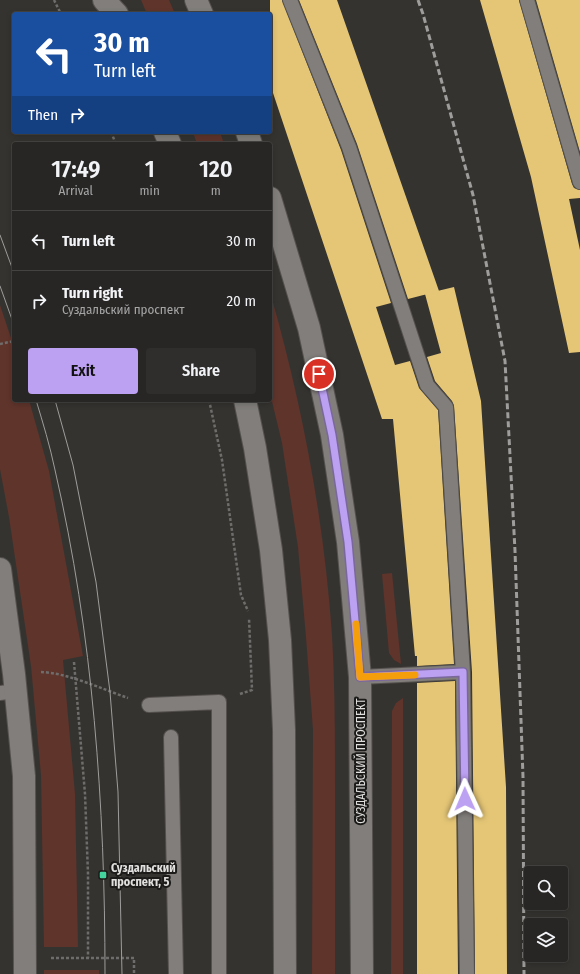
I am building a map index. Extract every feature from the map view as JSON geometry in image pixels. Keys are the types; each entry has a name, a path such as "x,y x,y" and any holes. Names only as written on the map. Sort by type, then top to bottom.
{"main road":[{"path":"104,0 116,12"},
{"path":"112,0 117,12"},
{"path":"196,0 201,12"},
{"name":"СУЗДАЛЬСКИЙ ПРОСПЕКТ","path":"272,205 309,328 332,435 348,542 360,677 362,974"},
{"path":"245,402 255,448 271,550 280,640 284,730 285,974"},
{"path":"0,569 10,686 24,776 25,974"}],"lane":[{"path":"290,0 349,147 427,385 446,407 463,672 467,974"},
{"path":"527,0 579,173"},
{"path":"360,677 463,672"},
{"path":"149,705 219,702 219,974"},
{"path":"171,737 176,974"}],"path":[{"path":"54,0 60,12"},
{"path":"0,344 12,341"},
{"path":"209,402 222,460 241,595 248,611 252,690 219,702"},
{"path":"74,662 85,794 88,874 88,958"},
{"path":"10,686 52,673 75,679 149,705"},
{"path":"50,958 134,958 134,974"}],"shaded area":[{"path":"141,0 169,0 174,12 146,12"},
{"path":"194,134 221,134 223,142 196,142"},
{"path":"272,299 282,334 302,419 317,505 328,592 332,635 335,711 335,974 312,974 313,730 298,547 282,443 272,401"},
{"path":"0,305 12,341 12,402 30,402 49,471 83,656 63,660 75,794 78,947 44,947 41,775 31,666 9,517 0,469"},
{"path":"392,573 401,664 394,660 389,653 382,574"},
{"path":"403,698 403,974 391,974 392,711 396,703"},
{"path":"44,970 99,970 99,974 44,974"}],"building":[{"path":"270,0 282,0 341,150 391,303 376,307 395,365 410,361 419,388 438,410 454,664 417,666 393,419 382,419 272,90 272,12 270,12"},
{"path":"299,0 337,0 439,291 408,299 357,144"},
{"path":"480,0 519,0 572,184 574,188 580,190 580,198 569,199 580,250 580,352 569,353 531,177"},
{"path":"536,0 580,0 580,152"},
{"path":"454,287 481,401 506,787 507,974 475,974 472,672 454,406 452,401 435,381 427,357 441,353 425,294"},
{"path":"455,681 458,974 417,974 417,683"}],"tram line":[{"path":"0,235 12,268"},
{"path":"0,286 12,319"},
{"path":"37,402 51,452 68,532 88,657 103,847 105,974"},
{"path":"56,402 73,465 96,582 110,692 118,792 122,974"}],"railway":[{"path":"418,0 473,195 505,361 515,551 523,777 524,974"}],"slow traffic":[{"path":"356,624 360,677 415,675"}],"place":[{"name":"Суздальский проспект, 5","path":"103,875"}],"route":[{"path":"319,374 332,435 348,542 360,677 463,672 465,799"}]}
